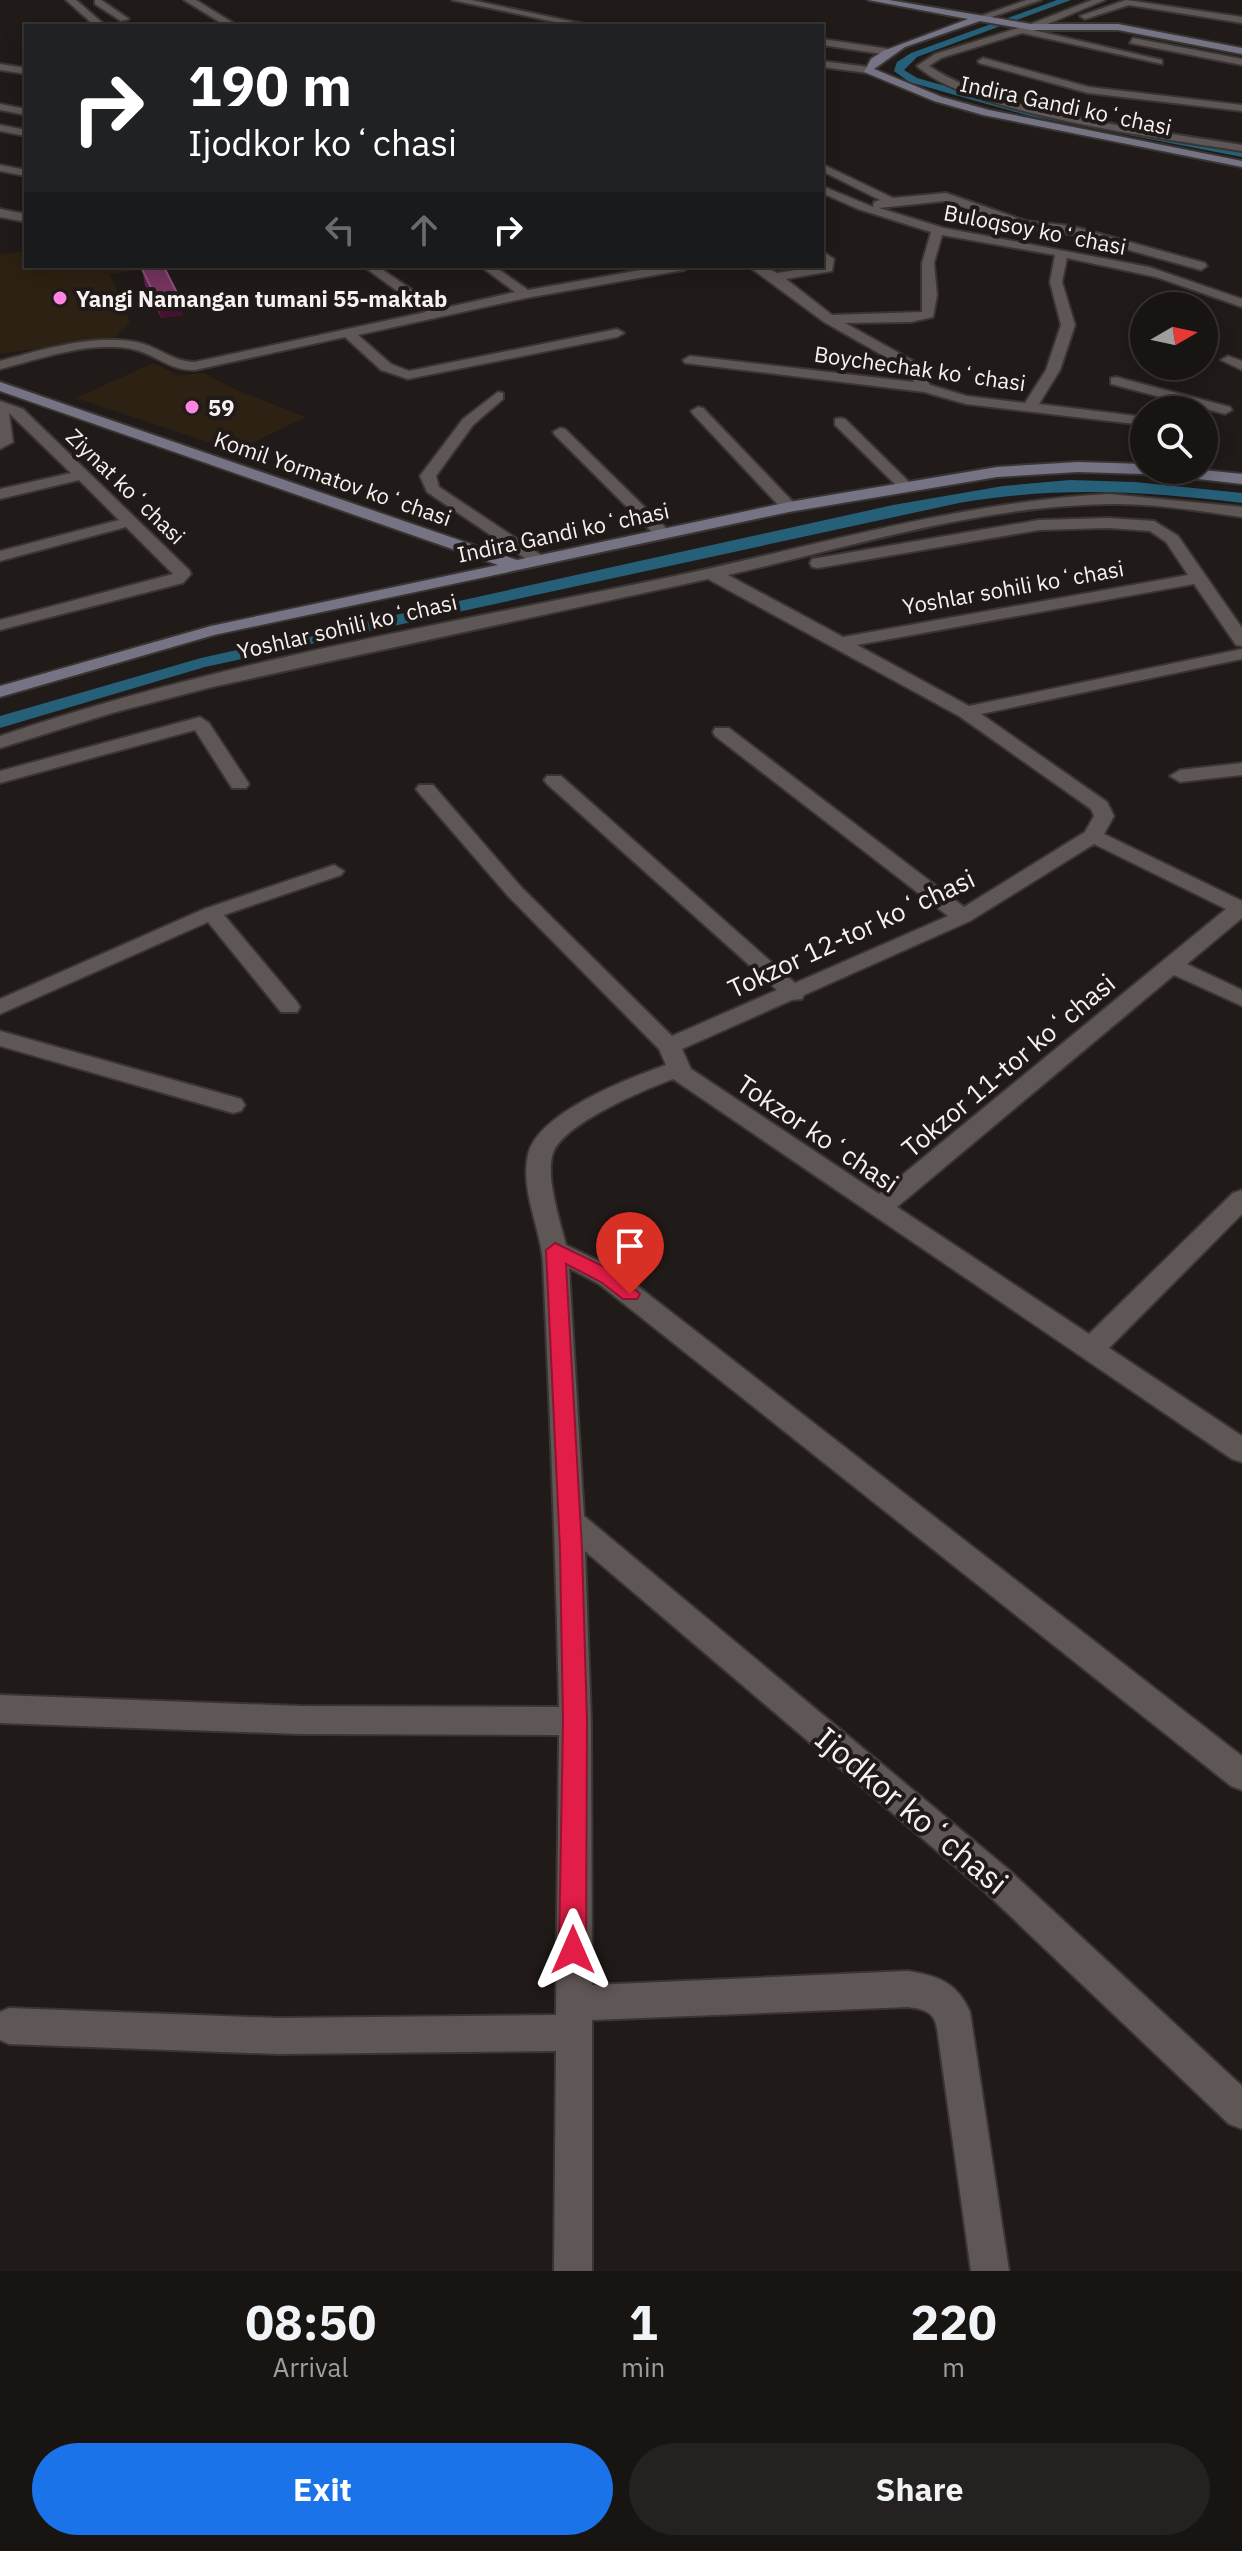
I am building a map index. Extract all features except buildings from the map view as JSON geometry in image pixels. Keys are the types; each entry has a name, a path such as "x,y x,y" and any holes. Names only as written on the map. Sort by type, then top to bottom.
{"street":[{"path":"71,0 99,24"},
{"path":"96,1 117,0"},
{"path":"189,0 230,24"},
{"path":"457,0 578,24"},
{"path":"873,0 986,19 1158,62"},
{"path":"824,64 868,70 872,61 889,52 1036,0"},
{"path":"1100,0 938,56 922,66 951,82 993,98 1242,148"},
{"path":"96,1 124,19"},
{"path":"1044,27 1129,2 1242,20"},
{"path":"1023,28 1118,27 1242,51"},
{"path":"1127,39 1242,62"},
{"path":"824,42 889,52"},
{"path":"983,61 1088,90 1236,107 1240,91"},
{"path":"0,67 24,71"},
{"name":"Indira Gandi koʻchasi","path":"868,70 938,99 987,113 1242,164"},
{"path":"0,107 24,112"},
{"path":"0,128 24,133"},
{"path":"0,168 24,173"},
{"path":"824,168 884,196 889,202"},
{"name":"Buloqsoy koʻchasi","path":"824,190 860,208 937,232 1149,271 1242,303"},
{"path":"860,208 946,197 1024,224 1072,230 1201,266"},
{"path":"0,213 24,218"},
{"path":"1039,224 1077,214"},
{"path":"829,319 911,318 928,314 928,263 937,232"},
{"path":"1030,407 1053,370 1068,325 1056,282 1061,255"},
{"path":"775,277 828,268 828,259 824,256"},
{"path":"372,268 437,313"},
{"path":"489,268 526,294"},
{"path":"0,365 120,344 140,346 171,365 187,367 526,294 670,268"},
{"path":"758,268 775,277 829,319 910,365 925,388"},
{"path":"347,332 386,367 408,375 617,333"},
{"name":"Boychechak koʻchasi","path":"690,360 925,388 966,400 1130,419"},
{"path":"1116,381 1225,410 1242,411"},
{"name":"Komil Yormatov koʻchasi","path":"0,386 515,565"},
{"path":"0,397 18,393"},
{"path":"498,396 480,409 452,440 428,476 428,482 432,489 538,560"},
{"name":"Ziynat koʻchasi","path":"0,406 7,432 6,442 0,445"},
{"name":"Ziynat koʻchasi","path":"0,406 18,412 183,574 177,579 0,625"},
{"path":"1218,411 1225,410"},
{"path":"698,411 789,507"},
{"path":"840,422 904,485"},
{"path":"560,432 662,533"},
{"name":"Indira Gandi koʻchasi","path":"0,692 211,631 789,507 904,485 1041,468 1130,469"},
{"path":"0,494 81,475"},
{"path":"1218,476 1242,479"},
{"name":"Yoshlar sohili koʻchasi","path":"717,576 933,520 1074,501 1149,501 1242,512"},
{"path":"0,556 132,521"},
{"name":"Yoshlar sohili koʻchasi","path":"0,742 62,720 161,694 556,604 1039,525 1108,523 1159,527 1172,539 1242,641"},
{"path":"717,576 966,712 1100,806 1104,816 1093,836 1241,907"},
{"name":"Yoshlar sohili koʻchasi","path":"838,643 1198,578"},
{"path":"966,712 1242,654"},
{"path":"0,777 197,722 239,784"},
{"path":"722,732 963,917"},
{"path":"1180,776 1242,769"},
{"path":"554,780 794,994"},
{"name":"Tokzor koʻchasi","path":"426,789 515,892 673,1057 879,1208 1242,1451"},
{"name":"Tokzor 12-tor koʻchasi","path":"673,1057 794,994 963,917 1093,836"},
{"path":"0,1007 211,913 334,871"},
{"name":"Tokzor 11-tor koʻchasi","path":"879,1208 1241,907"},
{"path":"211,913 289,1007"},
{"path":"1172,965 1242,999"},
{"path":"0,1038 233,1105"},
{"path":"573,2271 575,1721 570,1521 555,1250 542,1201 540,1155 551,1135 673,1057"},
{"path":"1090,1350 1242,1199"},
{"path":"555,1250 608,1277 1242,1775"},
{"name":"Ijodkor koʻchasi","path":"570,1521 996,1880 1242,2111"},
{"path":"0,1709 300,1720 575,1721"},
{"path":"9,2026 279,2036 573,2018 908,1989 935,1993 952,2012 990,2271"}],"shaded area":[{"name":"Yangi Namangan tumani 55-maktab","path":"24,251 24,268 154,268 110,274 130,323 114,338 0,354 0,254"},
{"name":"59","path":"153,363 178,375 204,373 241,392 306,417 235,451 76,398"}],"waterway":[{"path":"1066,0 914,55 901,64 899,71 913,80 1030,113 1242,154"},
{"path":"0,722 201,663 959,498 1026,488 1091,485 1156,488 1242,498"}],"place":[{"name":"Yangi Namangan tumani 55-maktab","path":"60,298"},
{"name":"59","path":"192,407"}],"route":[{"path":"573,1950 575,1721 571,1549 555,1250 608,1277 630,1294"}]}
